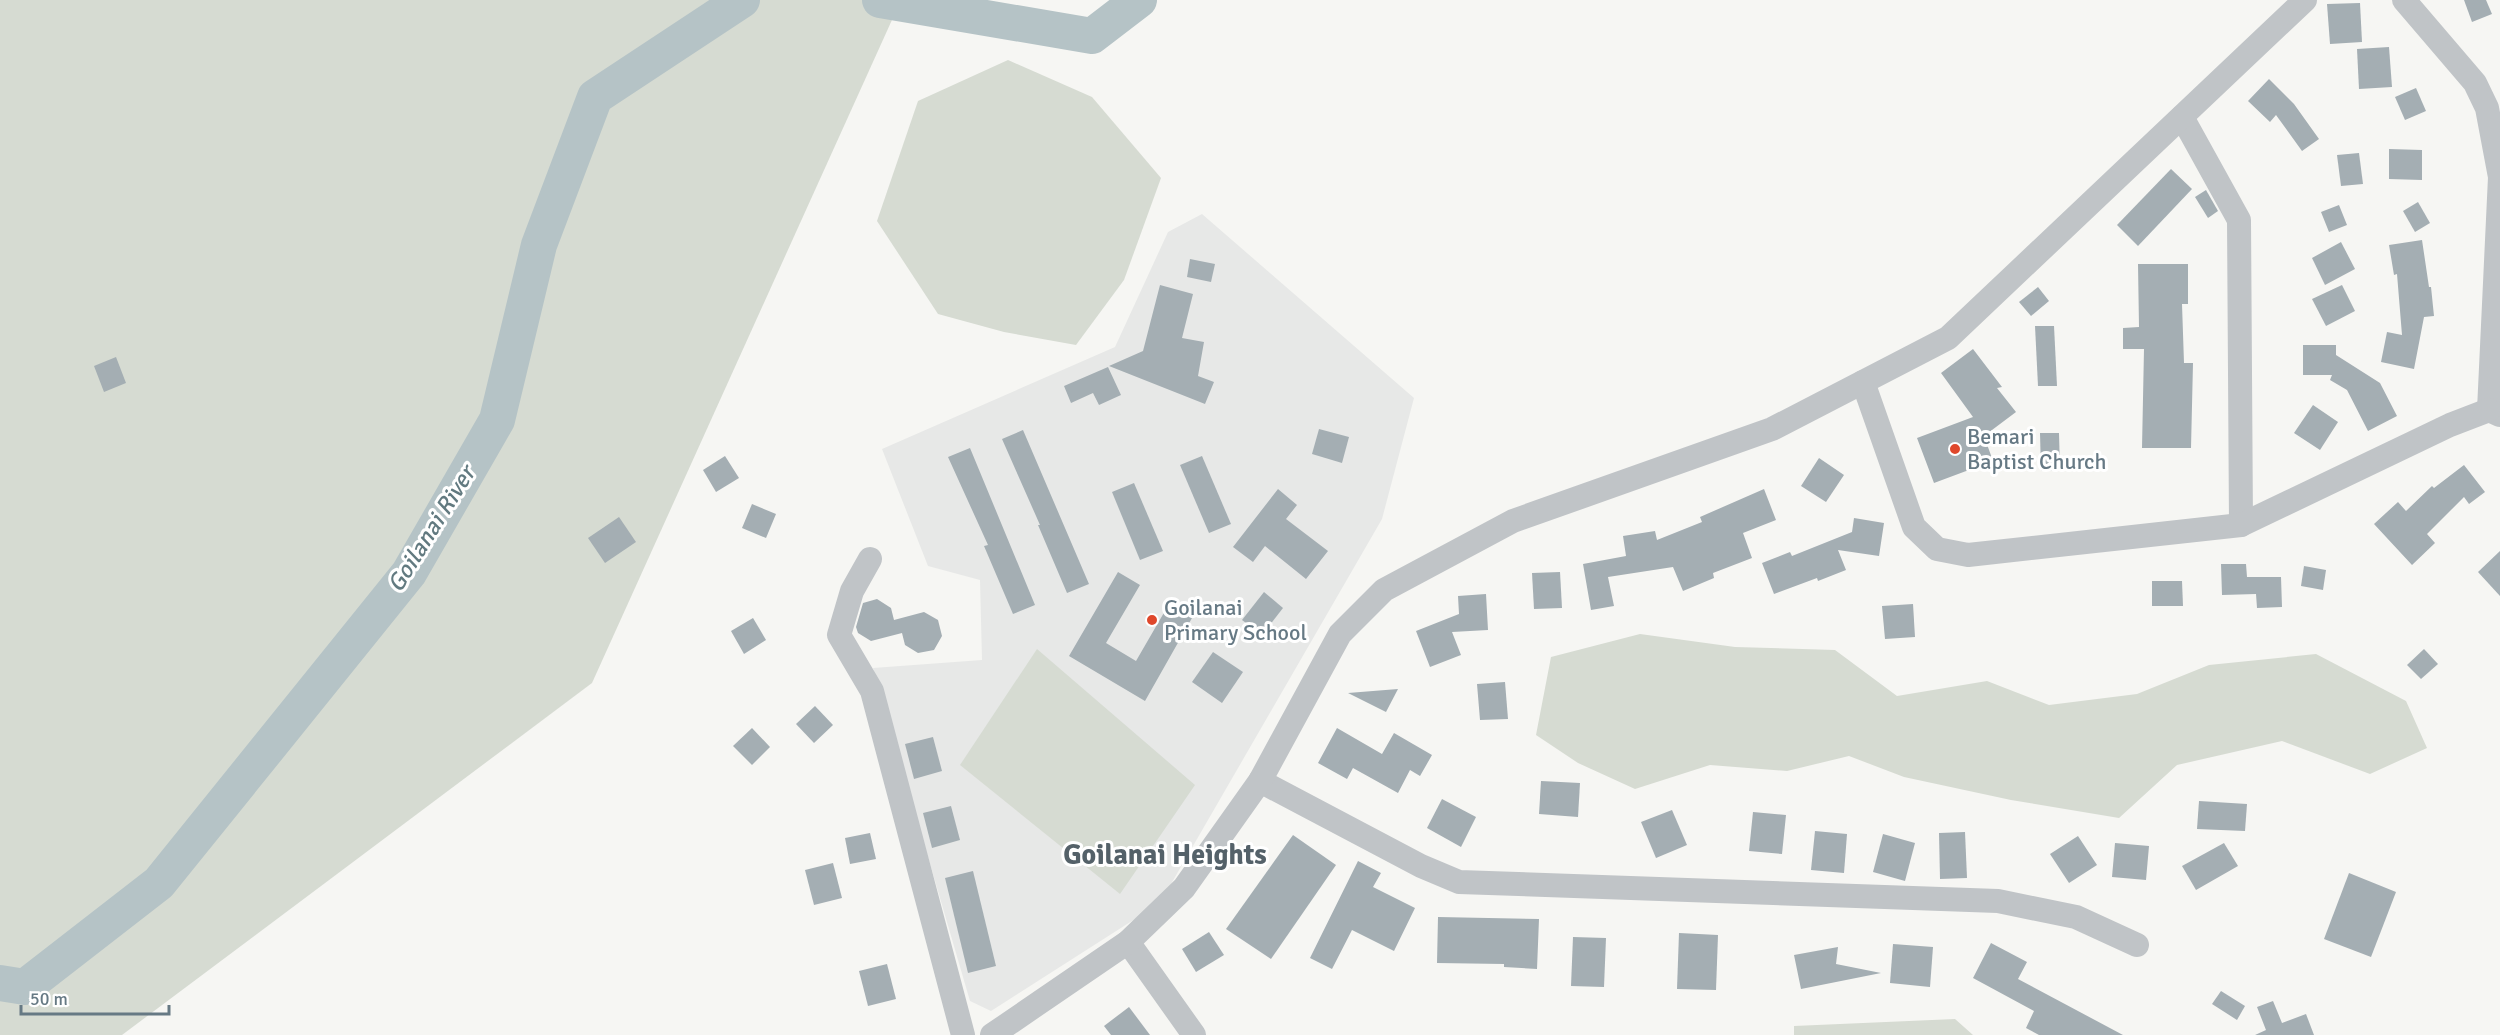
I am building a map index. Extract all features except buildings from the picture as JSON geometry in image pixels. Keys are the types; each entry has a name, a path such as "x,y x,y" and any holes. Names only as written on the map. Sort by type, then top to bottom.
{"street":[{"path":"992,1035 1128,942 1184,888 1260,781 1340,634 1384,590 1514,521 1773,429 1948,338 2305,0"},
{"path":"1863,382 1914,527 1937,549 1968,555 2241,525 2450,424 2494,413 2500,177 2487,108 2475,83 2404,0"},
{"path":"2182,117 2239,220 2241,525"},
{"path":"870,559 852,591 838,635 872,691 963,1035"},
{"path":"1260,781 1421,866 1459,882 1998,901 2076,917 2137,945"},
{"path":"1128,942 1194,1035"}],"shaded area":[{"path":"0,0 901,0 592,683 122,1035 0,1035"},
{"path":"1008,60 1092,97 1161,178 1124,280 1076,345 1004,332 938,314 877,221 918,101"},
{"name":"Goilanai Primary School","path":"1202,214 1414,398 1382,519 1160,903 991,1011 970,1001 873,668 982,660 980,580 928,566 882,449 1115,347 1168,232"},
{"path":"1640,634 1735,647 1835,650 1897,696 1987,681 2049,705 2137,694 2209,665 2316,654 2406,701 2427,748 2370,774 2282,741 2177,765 2119,818 2011,800 1904,777 1849,756 1787,771 1710,765 1635,789 1578,763 1536,735 1551,657"},
{"path":"1037,649 1195,785 1120,894 960,765"},
{"path":"1955,1019 1973,1035 1794,1035 1794,1026"}],"waterway":[{"name":"Goilanai River","path":"0,983 25,987 159,883 409,573 497,420 539,245 595,97 742,0"},
{"name":"Goilanai River","path":"880,0 1092,36 1139,0"}],"place":[{"name":"Bemari Baptist Church","path":"1955,449"},
{"name":"Goilanai Primary School","path":"1152,620"}],"district":[{"name":"Goilanai Heights","path":"1165,854"}]}
